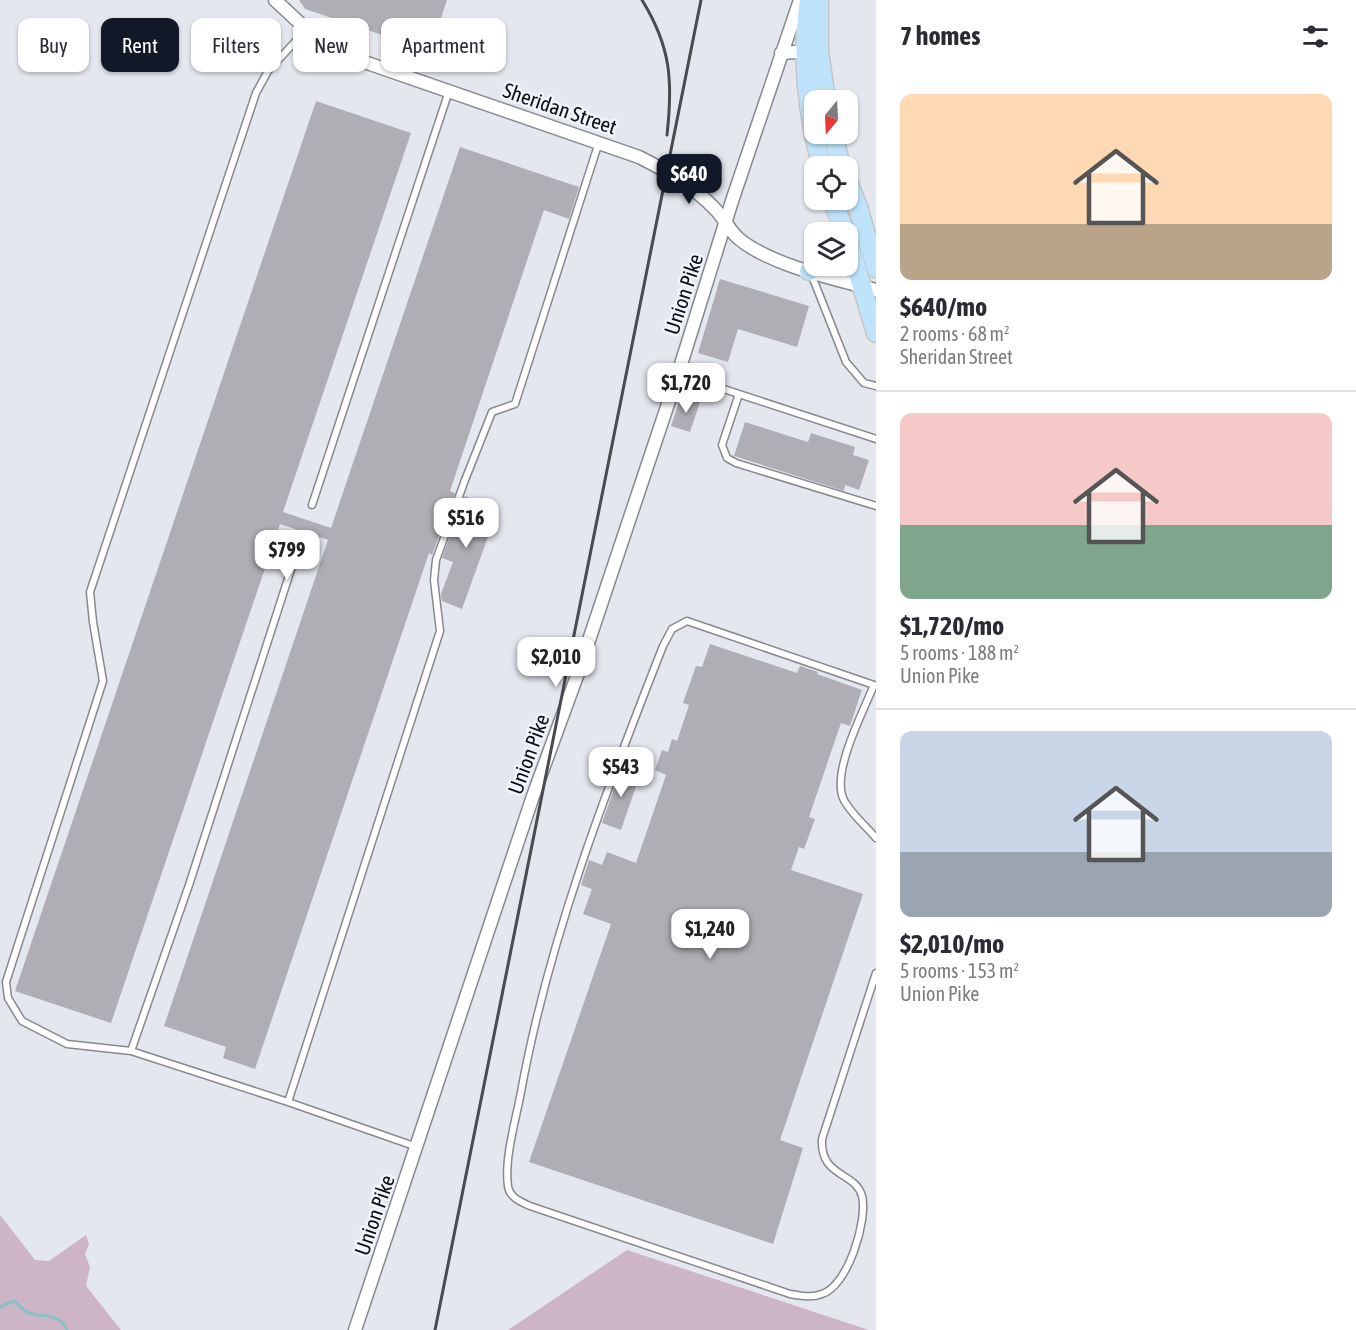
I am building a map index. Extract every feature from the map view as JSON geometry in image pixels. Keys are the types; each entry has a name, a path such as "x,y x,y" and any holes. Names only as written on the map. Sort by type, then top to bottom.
{"main road":[{"path":"809,0 806,21 823,90"},
{"path":"819,0 812,51 816,145 819,156"},
{"path":"858,207 876,268"},
{"path":"858,263 869,288 876,333"}],"street":[{"name":"Sheridan Street","path":"275,0 294,18"},
{"name":"Union Pike","path":"355,1330 533,796 577,676 800,0"},
{"path":"781,53 812,51"},
{"name":"Sheridan Street","path":"369,63 639,157 667,172 704,197 736,237 751,247 804,265"},
{"name":"Sheridan Street","path":"835,276 869,288"}],"lane":[{"path":"293,44 268,71 255,93 90,592 103,681 6,982 8,998 22,1021 67,1044 131,1051 417,1147"},
{"path":"312,505 449,91"},
{"path":"288,1102 440,631 434,580 436,560 492,412 515,404 599,142"},
{"path":"816,276 846,362 864,383 876,386"},
{"path":"678,374 876,440"},
{"path":"739,394 722,445 727,458 736,463 876,506"},
{"path":"131,1051 189,885 296,554"},
{"path":"876,838 844,800 841,790 844,763 875,683 687,621 672,629 663,646 612,776 543,988 532,1030 509,1158 508,1187 510,1192 514,1197 530,1206 790,1294 809,1297 833,1289 848,1268 860,1229 861,1195 856,1187 825,1162 821,1152 822,1139 876,973"}],"shaded area":[{"path":"0,1215 35,1260 49,1261 86,1235 89,1244 85,1254 90,1267 86,1286 121,1330 0,1330"},
{"path":"627,1250 869,1330 508,1330"}],"building":[{"path":"299,0 447,0 441,18 381,18 381,35 369,31 369,18 332,18 305,9"},
{"path":"316,101 411,133 283,512 331,528 460,147 579,187 569,219 544,210 450,491 455,493 432,555 429,553 255,1069 223,1058 226,1047 164,1026 328,540 280,524 111,1023 15,991"},
{"path":"720,279 809,306 797,347 738,329 728,362 698,353"},
{"path":"681,396 700,402 690,432 671,426"},
{"path":"745,422 808,442 811,433 855,447 853,455 869,460 859,490 845,485 844,491 734,456"},
{"path":"465,496 498,509 462,609 442,601 441,594 453,562 442,558"},
{"path":"710,644 797,673 800,666 862,690 850,726 841,723 809,817 815,819 804,849 799,847 791,870 863,894 780,1140 803,1148 773,1244 529,1162 611,924 583,914 592,889 581,885 589,860 602,865 607,852 636,863 666,775 655,770 662,750 668,752 672,739 677,741 689,705 683,703 696,666 702,667"},
{"path":"622,766 641,772 621,830 602,823"}],"waterway":[{"path":"0,1307 14,1301 29,1313 60,1320 67,1330"}],"railway":[{"path":"642,0 659,33 668,65 670,98 667,135"},
{"path":"435,1330 701,0"}]}
